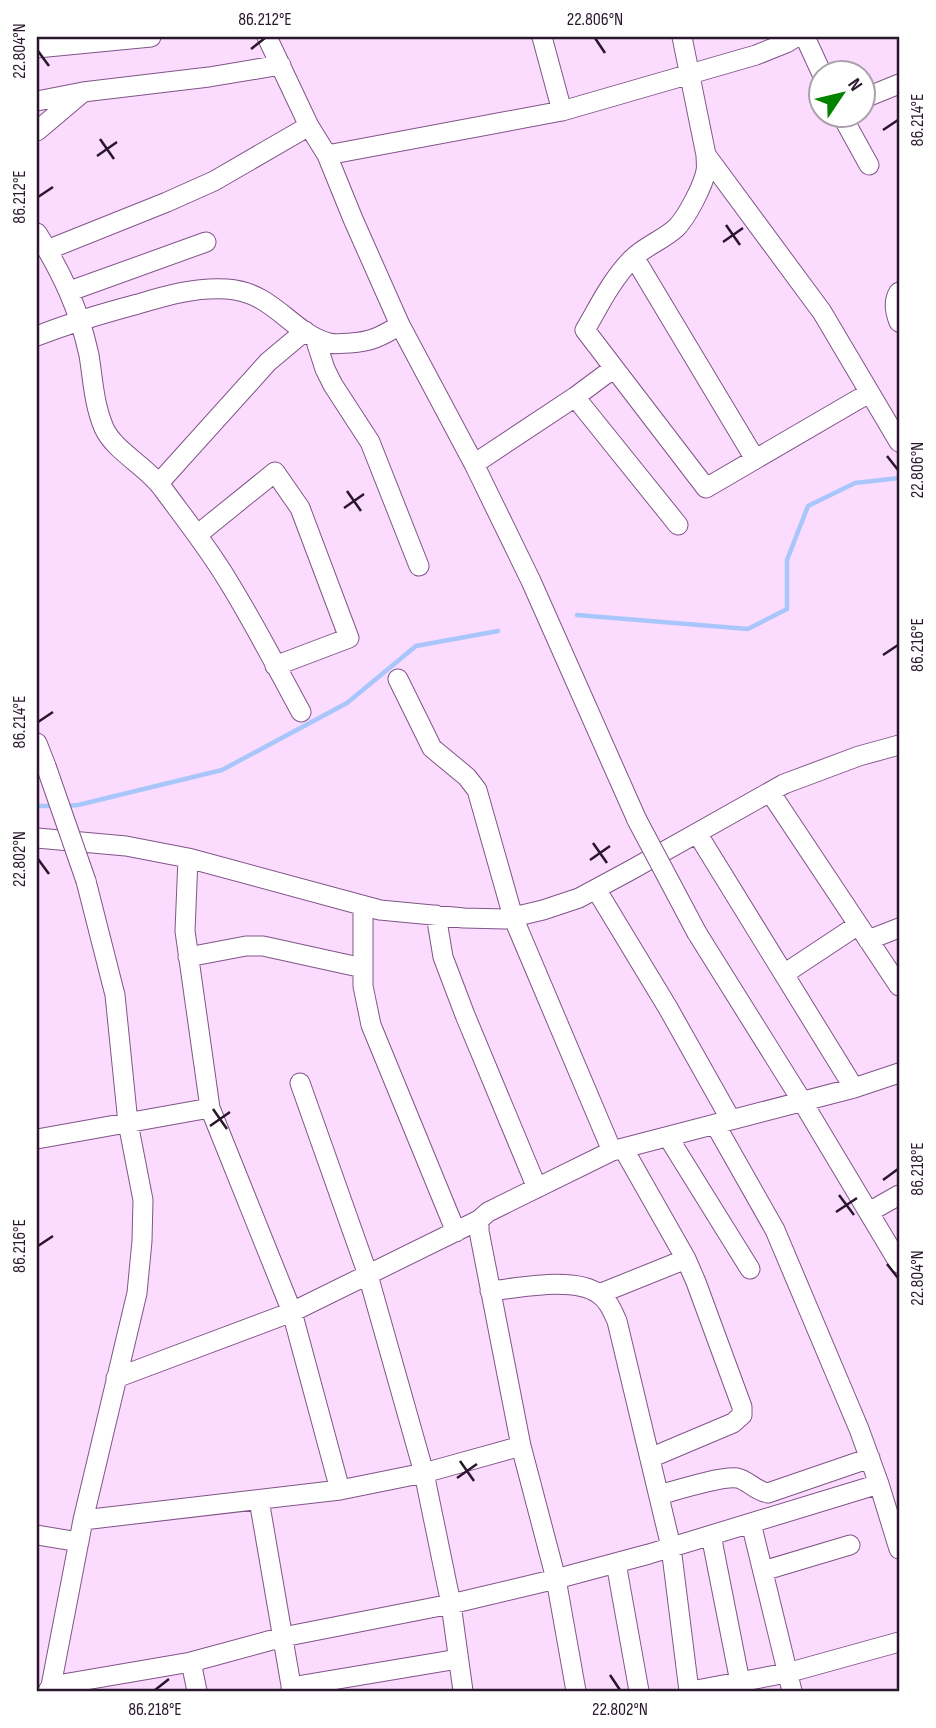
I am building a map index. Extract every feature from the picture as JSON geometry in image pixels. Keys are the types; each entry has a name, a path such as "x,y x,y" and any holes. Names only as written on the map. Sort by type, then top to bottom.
{"street":[{"path":"37,48 151,37"},
{"path":"542,37 562,111"},
{"path":"682,37 706,155 706,171 699,190 677,228 634,257 615,279 584,330 706,488 869,393"},
{"path":"327,155 562,111 756,55 796,37"},
{"path":"805,37 816,60"},
{"path":"271,38 309,126 327,155 400,325 474,464 531,581 637,820 697,933 899,1263"},
{"path":"37,101 83,92 209,77 281,65"},
{"path":"876,94 899,84"},
{"path":"37,131 83,92"},
{"path":"301,712 227,578 159,482 148,470 129,457 105,431 95,401 80,320 69,291 42,241 167,202 214,181 309,126"},
{"path":"850,130 869,165"},
{"path":"706,155 821,312 898,438"},
{"path":"69,291 206,242"},
{"path":"634,257 755,459"},
{"path":"37,336 80,320 178,293 208,288 232,289 253,295 273,306 310,334 332,344 379,338 400,325"},
{"path":"899,292 895,305 899,322"},
{"path":"159,482 268,362 310,334"},
{"path":"310,334 333,385 370,442 419,566"},
{"path":"474,464 614,368"},
{"path":"575,397 678,525"},
{"path":"197,535 275,472 300,508 349,638 275,666"},
{"path":"398,679 432,748 467,777 477,790 513,917 617,1150 686,1259 737,1389 742,1415 733,1423 650,1458"},
{"path":"37,743 86,881 115,995 128,1123 143,1200 136,1293 83,1520 51,1689 191,1662 283,1637 451,1604 556,1579 879,1484"},
{"path":"37,838 126,846 188,858 380,910 505,919 579,898 784,784 859,756 899,745"},
{"path":"770,792 899,986"},
{"path":"696,833 854,1088"},
{"path":"188,858 185,931 210,1108 292,1312 340,1490"},
{"path":"596,889 668,1008 775,1230 870,1458 899,1549"},
{"path":"363,906 363,986 371,1025 456,1231"},
{"path":"436,915 443,957 464,1015 537,1188"},
{"path":"784,974 863,932 899,928"},
{"path":"188,957 246,946 263,946 363,968"},
{"path":"116,1378 292,1312 617,1150 854,1088 899,1073"},
{"path":"300,1083 368,1275 424,1473 451,1604 463,1691"},
{"path":"37,1139 210,1108"},
{"path":"668,1137 750,1269"},
{"path":"869,1212 899,1195"},
{"path":"479,1220 490,1291 521,1446 556,1579 576,1691"},
{"path":"599,1294 686,1259"},
{"path":"490,1291 562,1283 586,1287 599,1294 611,1306 617,1321 671,1547 690,1691 740,1682 790,1682 899,1642"},
{"path":"83,1520 340,1490 424,1473 521,1446"},
{"path":"659,1495 734,1478 741,1479 760,1492 768,1493 870,1458"},
{"path":"259,1500 291,1689 458,1659"},
{"path":"751,1522 790,1682"},
{"path":"37,1535 79,1542"},
{"path":"711,1535 740,1682"},
{"path":"763,1571 850,1545"},
{"path":"616,1563 639,1691"},
{"path":"191,1662 197,1691"}],"waterway":[{"path":"577,615 748,629 787,609 787,560 808,506 855,483 899,478"},
{"path":"66,806 222,770 347,703 416,646 498,631"},
{"path":"37,806 53,806"}]}
